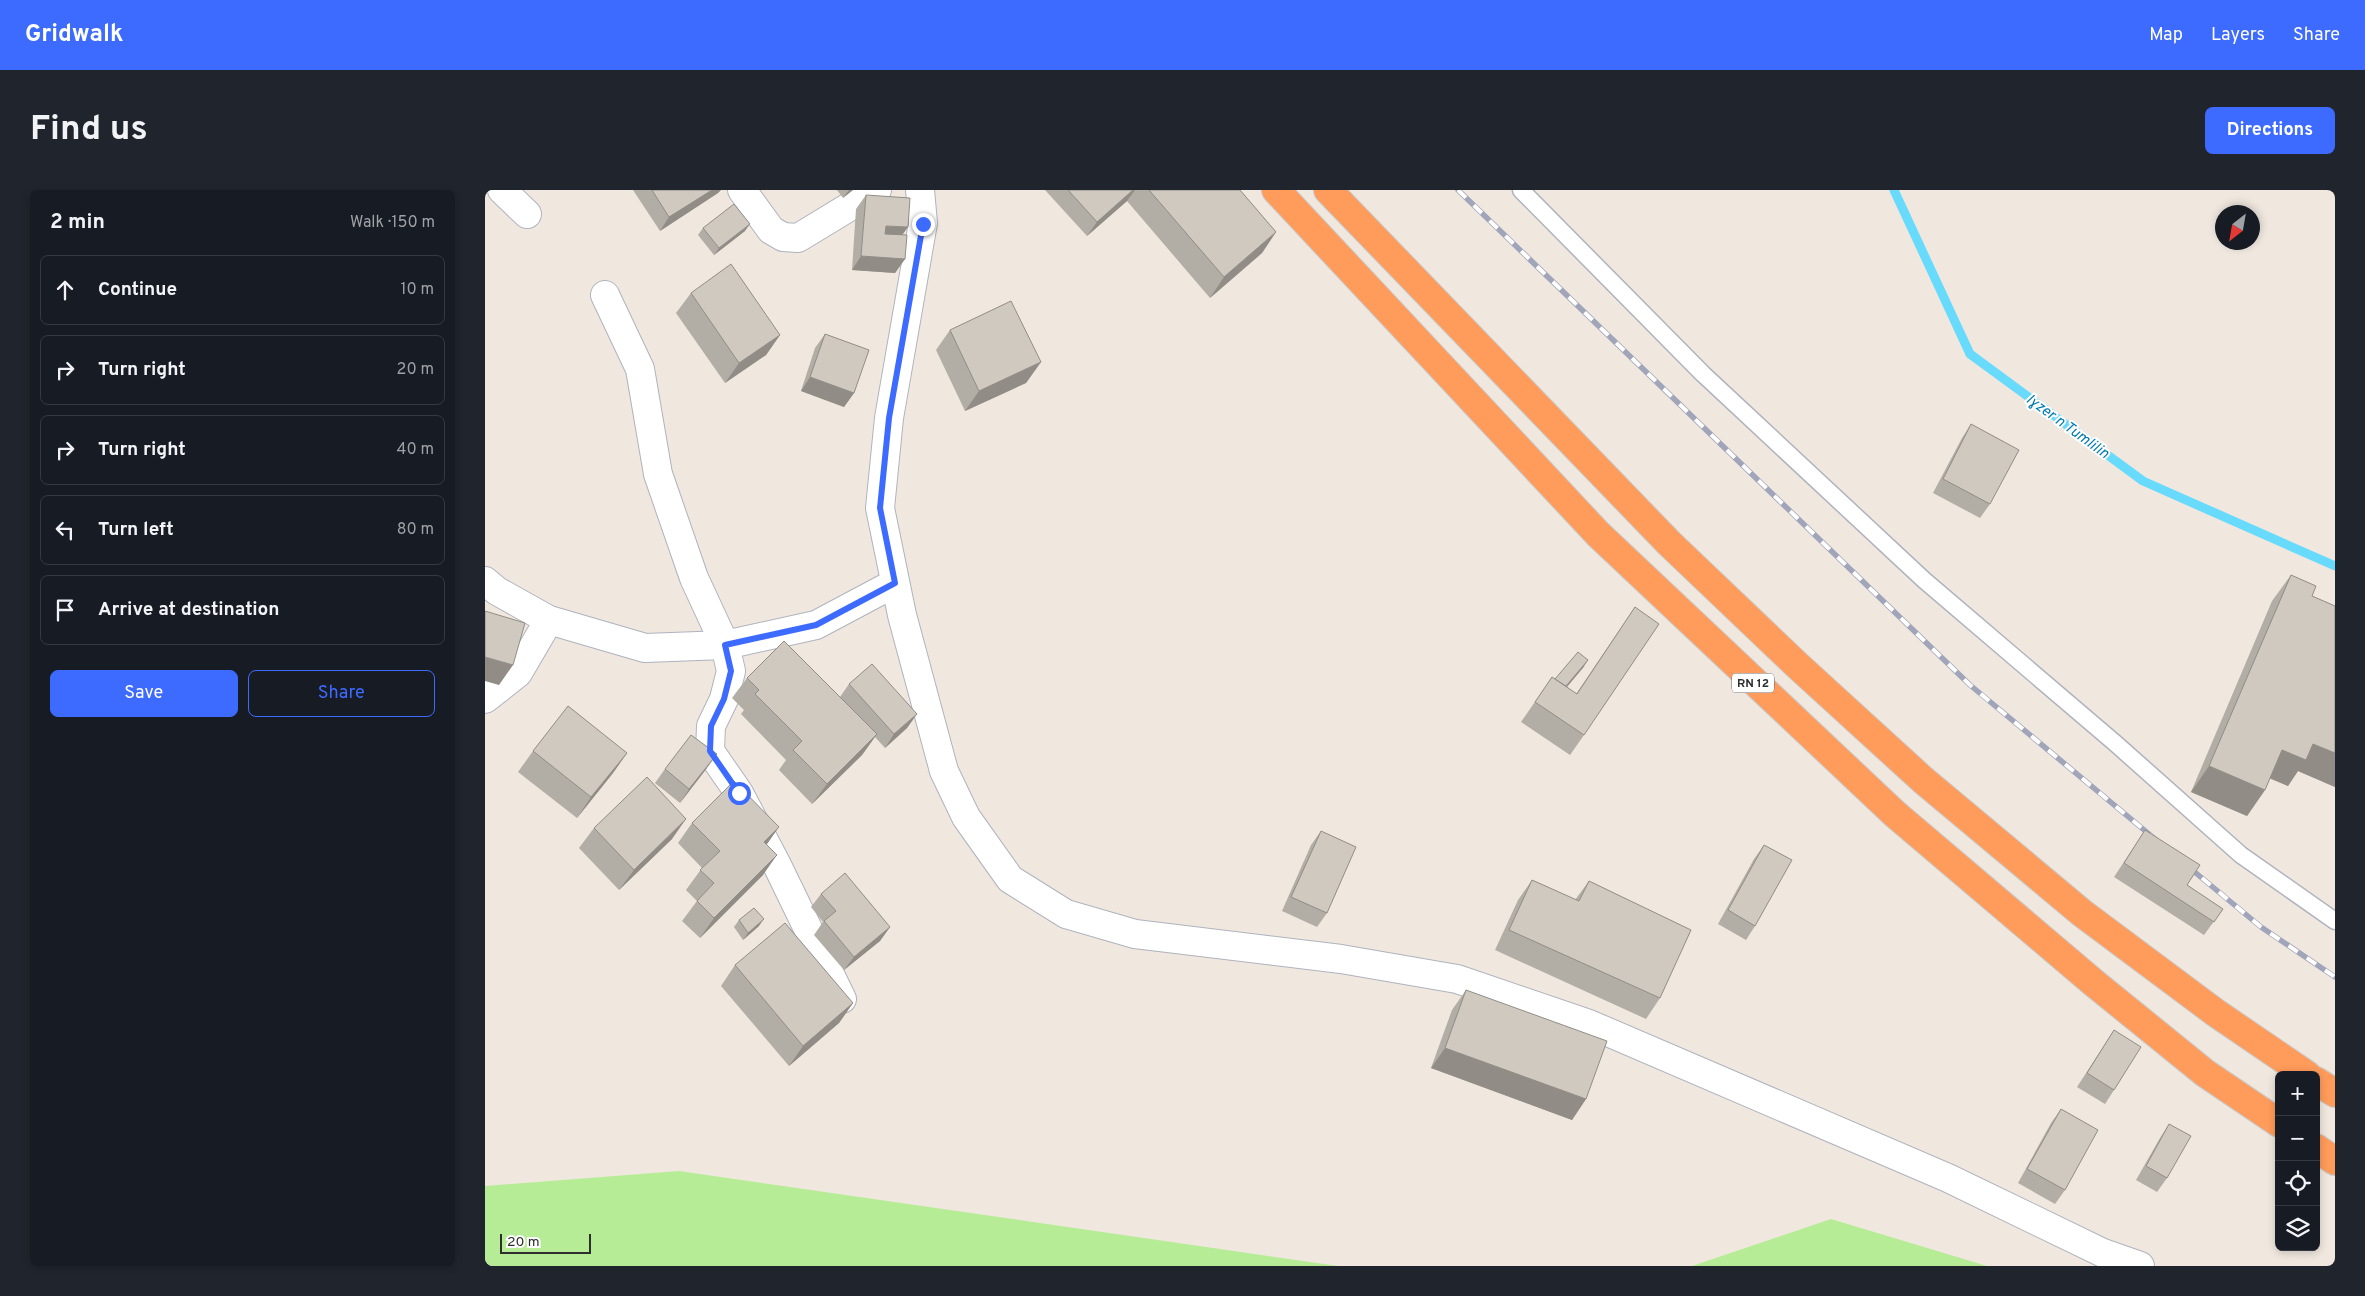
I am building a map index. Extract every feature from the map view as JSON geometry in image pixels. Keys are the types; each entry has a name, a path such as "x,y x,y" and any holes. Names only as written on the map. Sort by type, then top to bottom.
{"highway":[{"name":"RN 12","path":"1276,190 1597,534 1880,801 2094,983 2205,1072 2275,1120"},
{"path":"1328,190 1669,543 1797,665 1923,780 2083,914 2216,1013 2301,1071"},
{"path":"2320,1084 2335,1093"},
{"path":"2320,1151 2335,1161"}],"street":[{"path":"502,190 527,214"},
{"path":"742,190 771,230 783,237 798,238 877,190"},
{"path":"920,190 923,224 889,418 880,508 895,583 944,771 966,817 1010,880 1066,914 1135,934 1244,949 1341,959 1457,979 1589,1024 1948,1178 2103,1253 2140,1266"},
{"path":"605,295 640,369 658,474 694,578 725,645 731,671 724,699 711,726 710,751 739,793 777,865 841,1000"},
{"path":"485,581 497,591 549,620 645,648 725,645 816,625 895,583"},
{"path":"485,699 518,673 549,620"}],"lane":[{"path":"1521,190 1703,374 1924,580 2115,743 2241,854 2335,921"}],"green space":[{"path":"679,1171 1338,1266 485,1266 485,1186"},
{"path":"1831,1219 1987,1266 1692,1266"}],"building":[{"path":"652,190 712,190 669,217"},
{"path":"1068,190 1133,190 1097,222"},
{"path":"1149,190 1240,190 1276,232 1224,277"},
{"path":"866,195 910,198 908,227 886,226 885,234 907,235 905,259 861,256"},
{"path":"734,204 750,224 719,248 703,228"},
{"path":"731,264 780,335 739,363 691,293"},
{"path":"1011,301 1041,362 979,391 950,330"},
{"path":"825,334 869,350 854,393 810,377"},
{"path":"1971,424 2019,450 1990,504 1943,479"},
{"path":"2291,575 2316,586 2312,596 2335,606 2335,753 2313,744 2306,760 2282,750 2265,790 2209,766"},
{"path":"1635,607 1659,624 1584,735 1535,702 1552,677 1577,694"},
{"path":"485,611 525,623 513,665 485,657"},
{"path":"784,641 877,734 827,784 793,750 802,741 755,694 759,690 747,678"},
{"path":"1578,652 1588,660 1566,686 1555,679"},
{"path":"872,664 917,714 894,734 849,684"},
{"path":"568,706 627,753 591,797 533,751"},
{"path":"691,735 717,754 689,789 665,769"},
{"path":"647,777 686,819 634,870 594,828"},
{"path":"734,781 779,827 764,842 777,855 714,918 697,901 714,883 700,870 720,851 692,823"},
{"path":"2145,830 2200,865 2187,885 2223,909 2214,922 2124,863"},
{"path":"1321,831 1356,847 1327,913 1291,897"},
{"path":"1764,845 1792,860 1755,926 1728,910"},
{"path":"845,873 890,927 854,957 824,921 836,911 821,894"},
{"path":"1532,880 1579,901 1589,881 1691,930 1660,998 1509,930"},
{"path":"754,908 764,919 748,933 739,920"},
{"path":"785,923 853,1003 803,1046 735,965"},
{"path":"1466,990 1607,1041 1586,1099 1445,1048"},
{"path":"2114,1030 2141,1047 2114,1090 2087,1073"},
{"path":"2061,1109 2098,1130 2065,1190 2027,1169"},
{"path":"2169,1124 2191,1136 2167,1178 2146,1166"}],"waterway":[{"name":"Iɣzer n Tumlilin","path":"1894,190 1970,354 2143,481 2335,566"}],"railway":[{"path":"1458,190 1970,685 2155,839"},
{"path":"2185,864 2261,927 2335,977"}],"route":[{"path":"739,793 710,751 711,726 724,699 731,671 725,645 816,625 895,583 880,508 889,418 923,224"}]}
